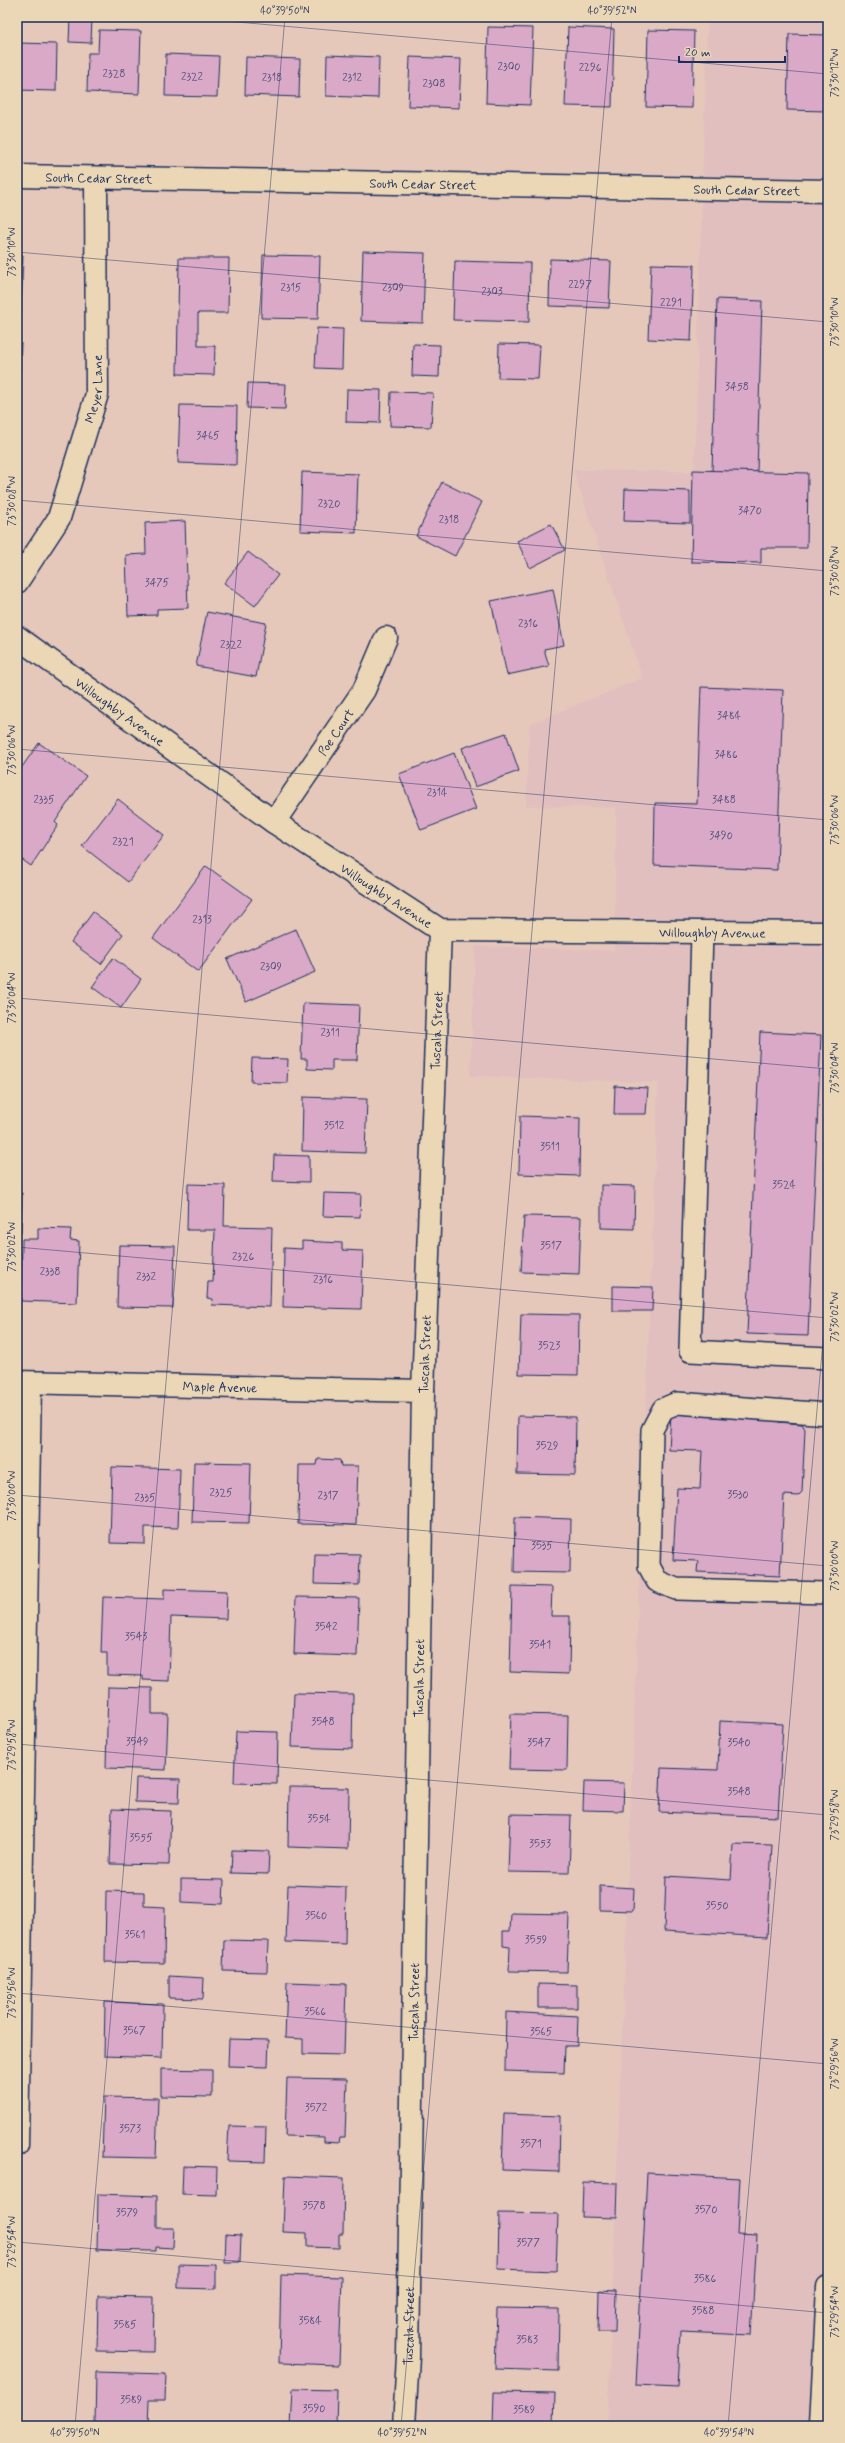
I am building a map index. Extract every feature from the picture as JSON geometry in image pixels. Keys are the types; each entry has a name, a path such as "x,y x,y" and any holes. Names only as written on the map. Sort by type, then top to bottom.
{"street":[{"name":"South Cedar Street","path":"17,176 828,191"},
{"name":"Meyer Lane","path":"17,582 59,518 97,394 96,178"},
{"name":"Willoughby Avenue","path":"17,637 274,822 440,930 828,933"},
{"name":"Poe Court","path":"274,822 364,690 386,638"},
{"name":"Tuscala Street","path":"404,2426 408,2356 423,1391 440,930"},
{"name":"Maple Avenue","path":"23,1383 423,1391"},
{"path":"17,2144 23,1383"},
{"path":"821,2426 828,2287"}],"lane":[{"path":"702,933 690,1351 828,1358"},
{"path":"828,1414 677,1403 663,1409 652,1430 649,1566 657,1580 676,1589 828,1593"}],"shaded area":[{"path":"707,17 828,17 828,2426 607,2426 658,1083 470,1076 475,946 614,950 616,808 526,806 529,724 642,678 573,470 694,471"}],"building":[{"path":"70,17 92,17 91,43 69,42"},
{"path":"488,27 533,28 530,105 486,103"},
{"path":"568,27 614,29 612,107 565,106"},
{"path":"99,30 141,31 139,94 87,92 88,53 98,53"},
{"path":"648,30 694,31 692,108 646,107"},
{"path":"789,34 828,35 828,111 787,110"},
{"path":"17,43 57,44 56,91 17,90"},
{"path":"166,54 219,56 217,97 165,96"},
{"path":"327,55 379,57 378,98 326,96"},
{"path":"246,57 300,59 299,97 245,95"},
{"path":"410,57 461,59 459,108 408,106"},
{"path":"363,251 425,253 423,323 361,321"},
{"path":"17,254 23,255 21,313 17,313"},
{"path":"263,255 320,256 318,319 261,318"},
{"path":"179,258 229,258 228,313 198,313 198,346 215,346 214,375 177,374"},
{"path":"550,259 611,261 609,308 549,306"},
{"path":"455,261 530,263 529,322 453,320"},
{"path":"651,264 694,265 691,341 648,339"},
{"path":"717,299 762,301 757,472 712,471"},
{"path":"317,328 343,329 342,369 315,368"},
{"path":"17,343 21,343 20,371 17,371"},
{"path":"413,344 440,345 439,377 412,376"},
{"path":"499,344 540,345 538,379 498,378"},
{"path":"248,383 286,384 285,409 247,408"},
{"path":"347,389 381,390 380,423 346,422"},
{"path":"391,392 433,393 431,427 390,426"},
{"path":"180,405 237,406 236,465 178,463"},
{"path":"693,470 808,473 807,548 761,548 761,563 691,562"},
{"path":"302,472 358,474 356,533 300,531"},
{"path":"442,482 482,502 455,556 416,536"},
{"path":"625,489 690,491 690,523 624,521"},
{"path":"185,521 188,608 157,609 157,615 128,616 126,555 146,554 145,523"},
{"path":"551,524 565,550 530,568 517,541"},
{"path":"248,552 278,575 255,606 224,583"},
{"path":"553,589 564,645 544,649 549,666 507,675 491,601"},
{"path":"207,612 266,623 256,677 196,666"},
{"path":"701,687 783,690 777,870 654,865 655,803 697,804"},
{"path":"506,733 519,771 475,787 462,748"},
{"path":"39,743 86,776 55,822 58,825 31,866 17,856 17,774"},
{"path":"454,753 476,809 421,830 399,774"},
{"path":"118,799 164,835 128,882 82,846"},
{"path":"206,866 252,899 198,972 153,938"},
{"path":"93,912 123,934 101,964 71,942"},
{"path":"296,929 315,972 246,1002 227,959"},
{"path":"113,958 141,979 121,1008 92,987"},
{"path":"303,1003 359,1005 357,1060 332,1060 332,1070 307,1069 307,1059 301,1059"},
{"path":"760,1032 821,1035 808,1336 747,1334"},
{"path":"252,1058 288,1059 287,1083 251,1082"},
{"path":"615,1086 648,1088 646,1114 614,1114"},
{"path":"303,1097 367,1099 365,1153 302,1151"},
{"path":"520,1116 580,1118 579,1176 519,1174"},
{"path":"274,1155 309,1156 309,1182 273,1181"},
{"path":"188,1184 225,1185 224,1226 272,1227 270,1307 212,1305 213,1299 207,1298 208,1282 213,1282 215,1230 187,1230"},
{"path":"601,1185 635,1186 634,1229 601,1228"},
{"path":"17,1193 22,1193 21,1233 17,1233"},
{"path":"324,1193 361,1194 360,1217 323,1216"},
{"path":"524,1216 581,1217 579,1274 521,1272"},
{"path":"38,1228 71,1229 70,1240 79,1241 77,1303 21,1301 22,1239 38,1239"},
{"path":"302,1241 342,1243 342,1250 363,1251 361,1309 283,1307 284,1248 302,1249"},
{"path":"119,1245 175,1246 173,1308 117,1307"},
{"path":"613,1286 653,1287 652,1311 613,1311"},
{"path":"521,1314 579,1315 578,1375 519,1374"},
{"path":"671,1414 778,1419 778,1422 802,1424 805,1429 802,1492 798,1496 784,1495 780,1576 697,1572 698,1561 673,1560 677,1488 700,1489 702,1451 669,1450"},
{"path":"518,1416 576,1417 575,1475 517,1474"},
{"path":"318,1459 340,1460 341,1466 358,1466 356,1525 298,1524 299,1465 317,1465"},
{"path":"194,1462 251,1463 249,1523 192,1522"},
{"path":"112,1467 180,1469 178,1528 145,1527 145,1544 110,1543"},
{"path":"515,1517 571,1519 570,1573 514,1572"},
{"path":"315,1554 360,1555 359,1585 314,1584"},
{"path":"512,1586 552,1587 551,1616 570,1616 569,1674 510,1672"},
{"path":"164,1589 227,1591 226,1619 171,1617 169,1681 143,1680 143,1676 107,1675 107,1653 101,1653 103,1597 164,1599"},
{"path":"296,1597 359,1598 357,1656 294,1654"},
{"path":"108,1687 152,1688 152,1714 168,1714 166,1770 106,1768"},
{"path":"294,1693 353,1694 352,1749 292,1747"},
{"path":"511,1714 568,1715 567,1770 509,1769"},
{"path":"720,1721 783,1724 778,1817 659,1812 661,1768 718,1770"},
{"path":"236,1731 278,1732 277,1784 234,1783"},
{"path":"136,1778 180,1779 179,1803 135,1802"},
{"path":"584,1782 624,1783 623,1811 583,1810"},
{"path":"289,1787 349,1788 348,1849 288,1847"},
{"path":"112,1809 171,1811 169,1865 110,1864"},
{"path":"510,1814 571,1815 569,1873 508,1872"},
{"path":"733,1844 772,1845 767,1937 664,1931 666,1876 731,1880"},
{"path":"232,1850 269,1851 268,1874 231,1873"},
{"path":"181,1879 224,1880 223,1904 181,1902"},
{"path":"288,1885 346,1887 345,1944 286,1942"},
{"path":"600,1886 634,1888 633,1911 600,1910"},
{"path":"106,1891 144,1892 144,1906 165,1907 164,1963 105,1962"},
{"path":"511,1913 569,1914 567,1972 509,1971 510,1947 503,1946 503,1931 510,1931"},
{"path":"224,1940 268,1941 267,1972 223,1971"},
{"path":"169,1976 204,1978 203,1999 169,1998"},
{"path":"287,1982 346,1984 344,2055 303,2054 303,2039 285,2038"},
{"path":"538,1984 577,1985 577,2008 538,2008"},
{"path":"105,2002 163,2004 162,2058 104,2056"},
{"path":"506,2012 578,2016 577,2046 565,2046 564,2073 505,2071"},
{"path":"229,2039 269,2040 268,2067 228,2066"},
{"path":"161,2069 212,2070 212,2097 161,2096"},
{"path":"287,2078 347,2079 345,2137 340,2137 339,2143 324,2142 324,2137 285,2136"},
{"path":"104,2097 158,2098 156,2158 102,2157"},
{"path":"504,2114 560,2116 559,2172 502,2170"},
{"path":"229,2126 266,2127 265,2162 227,2161"},
{"path":"183,2166 217,2167 216,2195 182,2194"},
{"path":"647,2173 740,2178 737,2234 757,2235 751,2335 680,2332 677,2387 636,2385"},
{"path":"285,2176 344,2178 343,2234 339,2234 339,2248 307,2247 307,2233 283,2232"},
{"path":"583,2182 618,2183 617,2218 582,2217"},
{"path":"98,2194 157,2196 157,2228 174,2228 173,2248 156,2247 156,2251 97,2250"},
{"path":"499,2213 558,2214 556,2271 498,2269"},
{"path":"226,2234 241,2235 240,2262 225,2262"},
{"path":"178,2264 216,2265 216,2289 178,2288"},
{"path":"281,2275 342,2277 339,2365 279,2363"},
{"path":"599,2290 616,2291 615,2332 598,2332"},
{"path":"98,2296 154,2297 153,2352 97,2351"},
{"path":"497,2308 559,2309 558,2371 495,2369"},
{"path":"96,2372 166,2374 165,2400 149,2400 148,2426 95,2426"},
{"path":"293,2389 337,2390 336,2426 291,2426"},
{"path":"494,2392 555,2393 554,2426 493,2426"}]}
